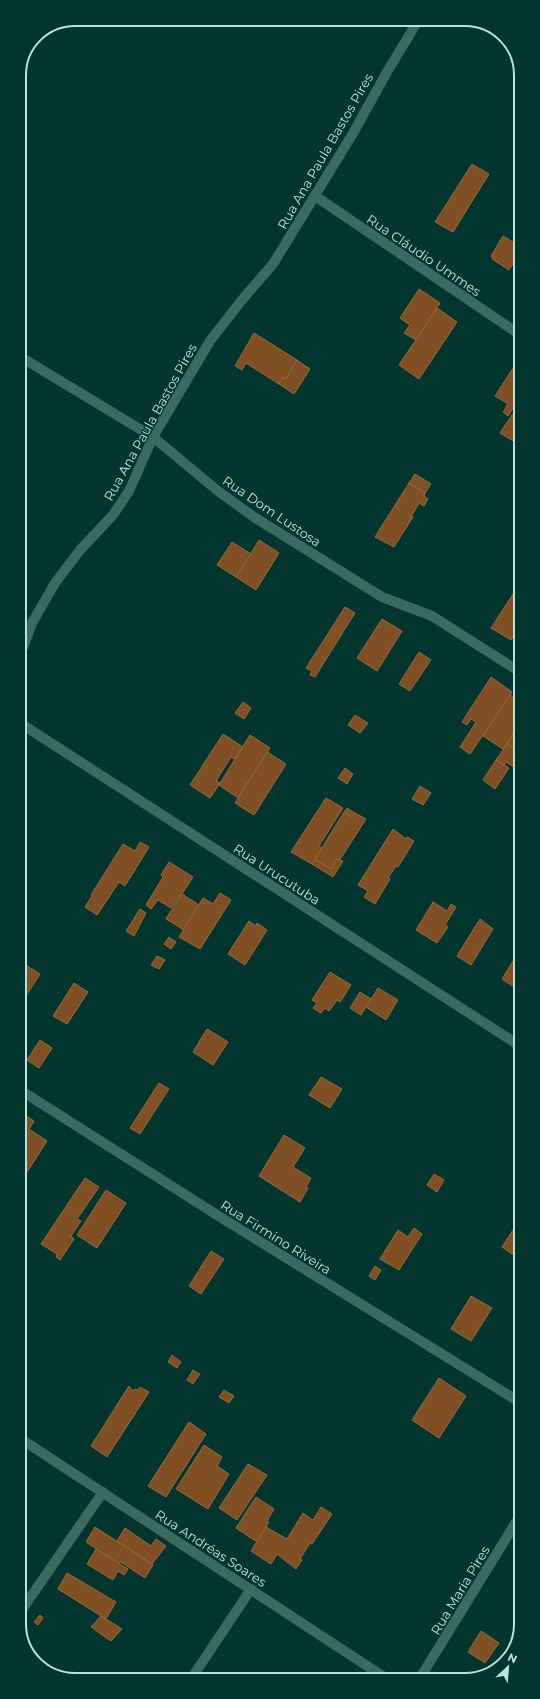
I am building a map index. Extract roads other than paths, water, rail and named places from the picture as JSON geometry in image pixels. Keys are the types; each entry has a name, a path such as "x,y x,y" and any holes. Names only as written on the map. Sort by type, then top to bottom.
{"street":[{"name":"Rua Ana Paula Bastos Pires","path":"26,640 32,623 55,583 80,550 113,515 129,491 153,437 210,341 241,300 273,264 315,196 415,26"},
{"name":"Rua Cláudio Ummes","path":"315,196 514,330"},
{"name":"Rua Dom Lustosa","path":"26,360 153,437 218,491 254,517 382,596 432,616 514,668"},
{"name":"Rua Urucutuba","path":"26,727 514,1042"},
{"name":"Rua Firmino Riveira","path":"26,1094 225,1220 514,1398"},
{"name":"Rua Andréas Soares","path":"26,1442 379,1673"},
{"path":"26,1604 103,1492"},
{"name":"Rua Maria Pires","path":"426,1673 514,1526"},
{"path":"194,1673 251,1589"}]}
